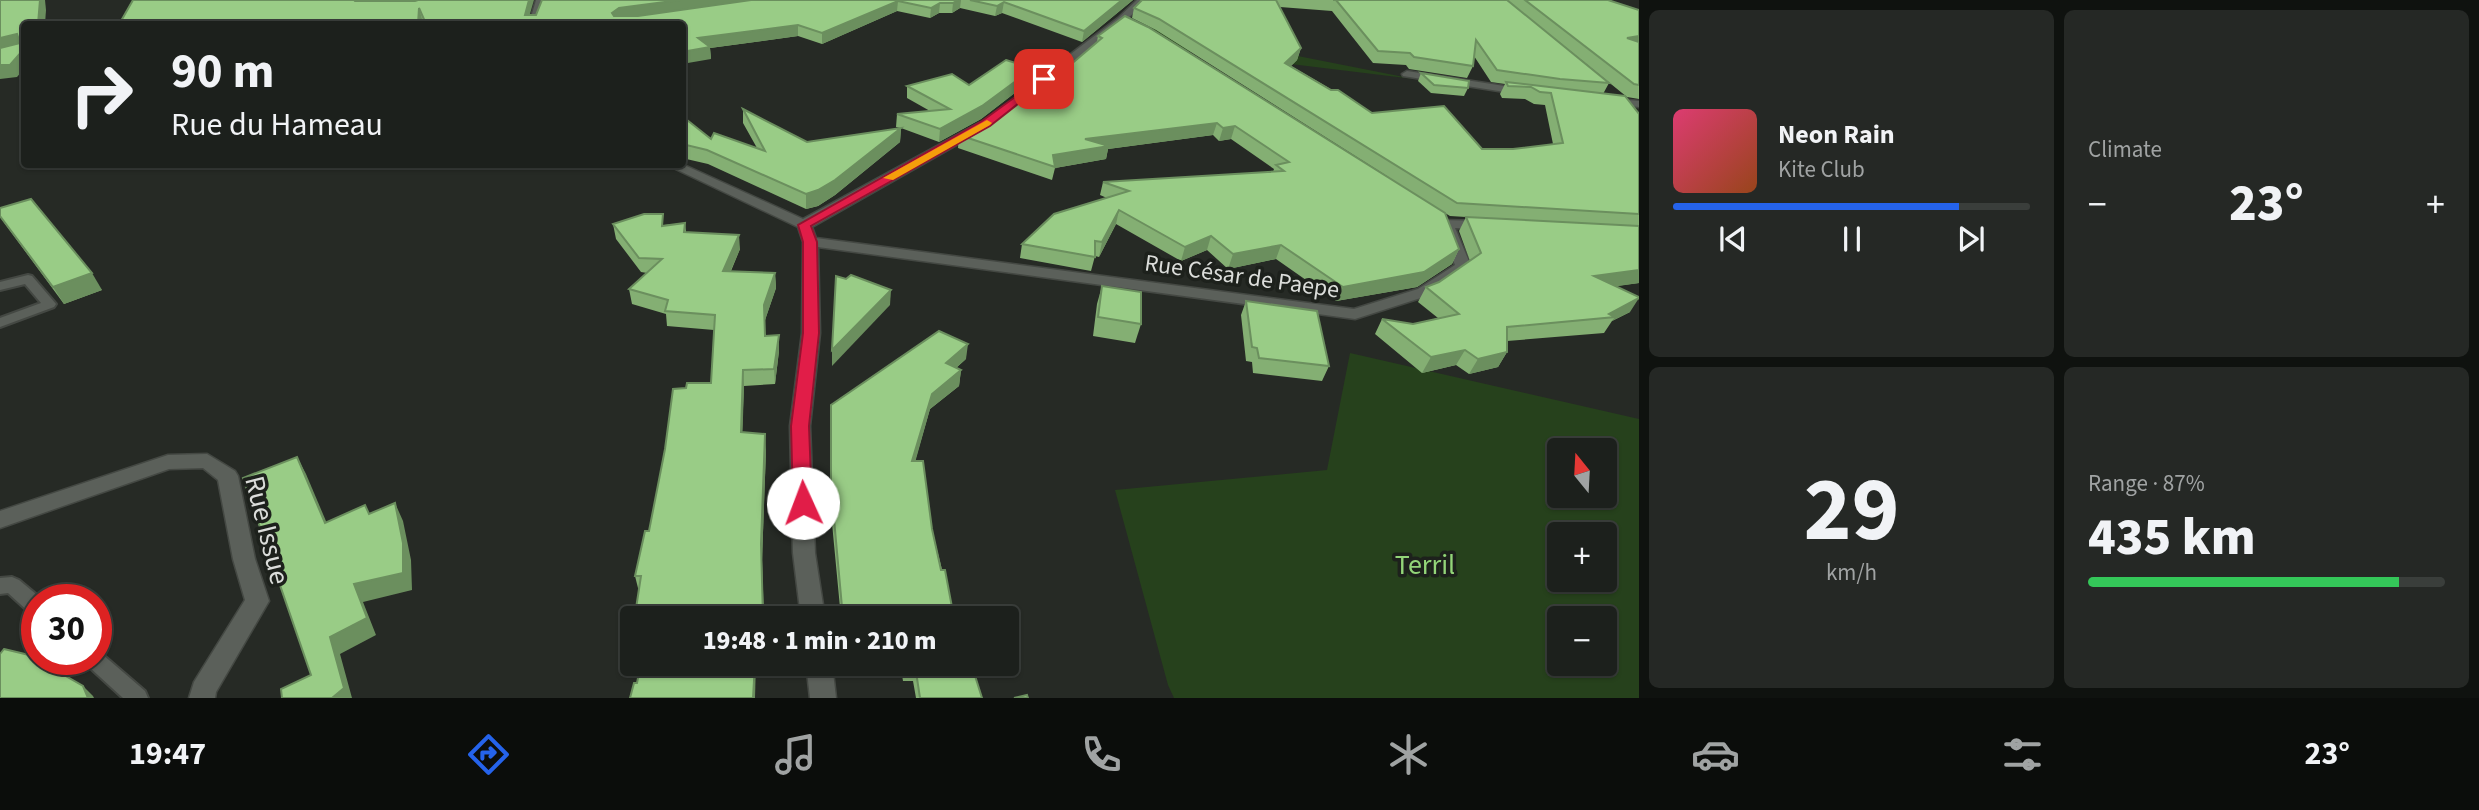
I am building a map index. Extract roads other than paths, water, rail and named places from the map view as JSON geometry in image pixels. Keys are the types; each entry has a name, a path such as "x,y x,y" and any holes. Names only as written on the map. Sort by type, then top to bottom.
{"street":[{"path":"534,21 541,0"},
{"path":"1027,92 1126,22 1142,0"},
{"path":"1406,74 1539,95"},
{"path":"1602,85 1623,103 1635,109"},
{"path":"1600,101 1623,103"},
{"path":"804,225 996,116"},
{"path":"680,168 804,225 810,242 811,333 800,426 804,553 811,606"},
{"name":"Rue César de Paepe","path":"810,242 1355,314 1424,292 1463,266 1441,220 1500,226"},
{"name":"Rue Issue","path":"0,520 168,462 207,461 228,476 244,559 257,601 203,690 202,698"},
{"path":"820,676 823,698"}],"lane":[{"path":"0,285 28,279 49,304 0,323"},
{"path":"0,586 12,585 21,593"},
{"path":"112,674 138,698"}],"park label":[{"name":"Terril","path":"1425,564"}]}
